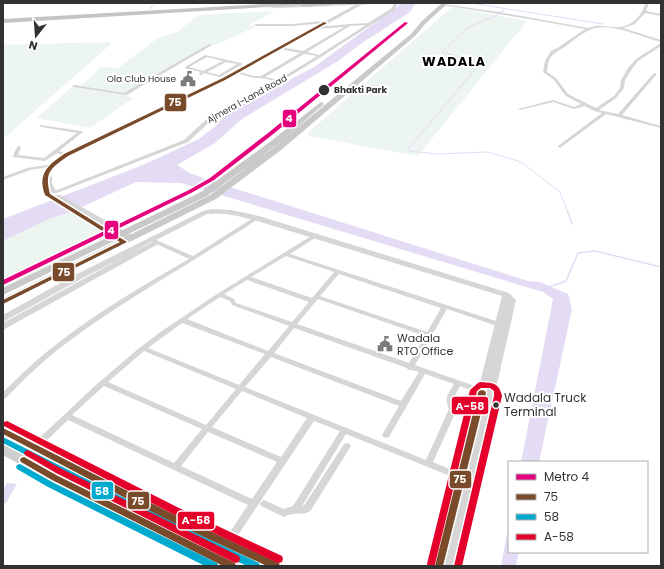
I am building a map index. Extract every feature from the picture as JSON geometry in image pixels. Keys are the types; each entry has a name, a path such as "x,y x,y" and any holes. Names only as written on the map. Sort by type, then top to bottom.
{"highway":[{"path":"248,5 291,3"},
{"path":"3,20 248,5 310,3"},
{"path":"3,20 268,5 330,3"}],"main road":[{"path":"209,196 220,183 303,120 442,4"},
{"path":"3,302 124,238 229,186 317,117 413,35 421,21"},
{"path":"3,292 124,238"},
{"path":"3,431 227,544 276,566"},
{"path":"3,449 55,478 232,566"}],"street":[{"path":"3,179 29,169 52,165 66,155 281,48 361,3"},
{"path":"268,5 278,7 372,3"},
{"name":"Ajmera l-Land Road","path":"52,194 186,141 212,117 320,56 393,9 396,3"},
{"path":"619,28 630,25 641,16 646,10 647,3 640,3"},
{"path":"442,4 588,30"},
{"path":"644,12 661,15"},
{"path":"256,25 326,23"},
{"path":"317,28 368,24"},
{"path":"239,70 256,78 262,76 305,53 350,26"},
{"path":"661,42 619,28 607,26 588,30 552,53 545,67 545,72 555,79 567,95 596,110 661,127"},
{"path":"596,110 615,97 622,88 623,80 630,68 661,42"},
{"path":"74,86 125,94 210,46"},
{"path":"281,48 320,56"},
{"path":"203,73 187,67 206,56 241,64 239,70"},
{"path":"203,73 226,60"},
{"path":"173,67 227,76"},
{"path":"619,116 655,74"},
{"path":"262,76 278,81"},
{"path":"520,109 553,101 574,108 586,104"},
{"path":"560,147 604,112"},
{"path":"19,146 15,156 45,160 81,132 42,126"},
{"path":"56,152 66,155"},
{"path":"52,165 49,180 52,194 124,238"},
{"path":"3,320 154,241 211,215 214,211 227,211 256,218 506,295 502,326 466,478 450,566"},
{"path":"3,396 46,356 108,310 256,218"},
{"path":"22,459 104,383 144,349 182,320 246,278 316,236"},
{"path":"154,241 192,258"},
{"path":"286,254 502,326"},
{"path":"175,467 338,271"},
{"path":"246,278 429,334"},
{"path":"3,327 77,281"},
{"path":"220,295 232,300 234,304 410,368 486,393"},
{"path":"410,368 445,307"},
{"path":"182,320 403,405"},
{"path":"144,349 466,478"},
{"path":"386,436 423,372"},
{"path":"104,383 282,462"},
{"path":"428,464 453,409 450,402 451,396 458,384"},
{"path":"68,416 254,504"},
{"path":"217,559 312,417"},
{"path":"294,510 345,430"},
{"path":"264,504 284,513 294,510 304,510 308,507 347,446"},
{"path":"439,566 466,478"}],"shaded area":[{"path":"402,3 416,3 410,12 362,43 338,61 242,119 215,143 177,165 190,173 214,182 528,281 540,282 568,294 572,309 539,461 521,461 553,299 543,292 181,183 136,182 71,212 49,219 3,241 3,219 143,165 199,139 213,128 230,111 314,67"},
{"path":"452,7 527,21 418,156 308,136 310,131"},
{"path":"274,11 248,26 255,27 215,45 208,44 127,96 133,98 90,128 37,118 74,85 80,87 101,67 118,68 159,37 176,33 198,15"},
{"path":"109,42 111,44 3,139 3,45"},
{"path":"71,212 108,236 3,289 3,241 49,219"},
{"path":"7,483 17,484 6,503 3,503 3,489"},
{"path":"508,528 508,553 519,553 516,566 501,566"}],"waterway":[{"path":"149,9 156,3"},
{"path":"470,3 505,9"},
{"path":"505,9 603,24"},
{"path":"505,9 497,15 467,28 442,52 478,63 478,66 409,148 410,151 438,154 488,152 521,162 560,192 568,213"},
{"path":"568,212 572,224"},
{"path":"549,287 566,281 578,253 595,251 661,267"}],"metro line":[{"name":"4","path":"3,283 191,191 212,179 270,134 406,23"}],"transit line":[{"name":"75","path":"47,194 45,175 55,163 66,155 224,79 325,23"},
{"name":"75","path":"48,195 124,242"},
{"name":"75","path":"3,302 124,242"},
{"name":"A-58","path":"431,564 474,390 480,385 492,386 497,390 498,396 458,566"},
{"name":"75","path":"439,566 482,393"},
{"name":"A-58","path":"7,424 176,511 279,559"},
{"name":"75","path":"3,431 172,518 276,566"},
{"name":"58","path":"3,440 169,525 256,566"},
{"name":"A-58","path":"28,453 59,471 236,559"},
{"name":"75","path":"24,460 55,478 232,566"},
{"name":"58","path":"20,467 51,485 214,566"}],"place":[{"name":"Ola Club House","path":"188,79"},
{"name":"Bhakti Park","path":"324,90"},
{"name":"Wadala RTO Office","path":"385,344"},
{"name":"Wadala Truck Terminal","path":"496,405"}],"district":[{"name":"WADALA","path":"454,61"}]}
